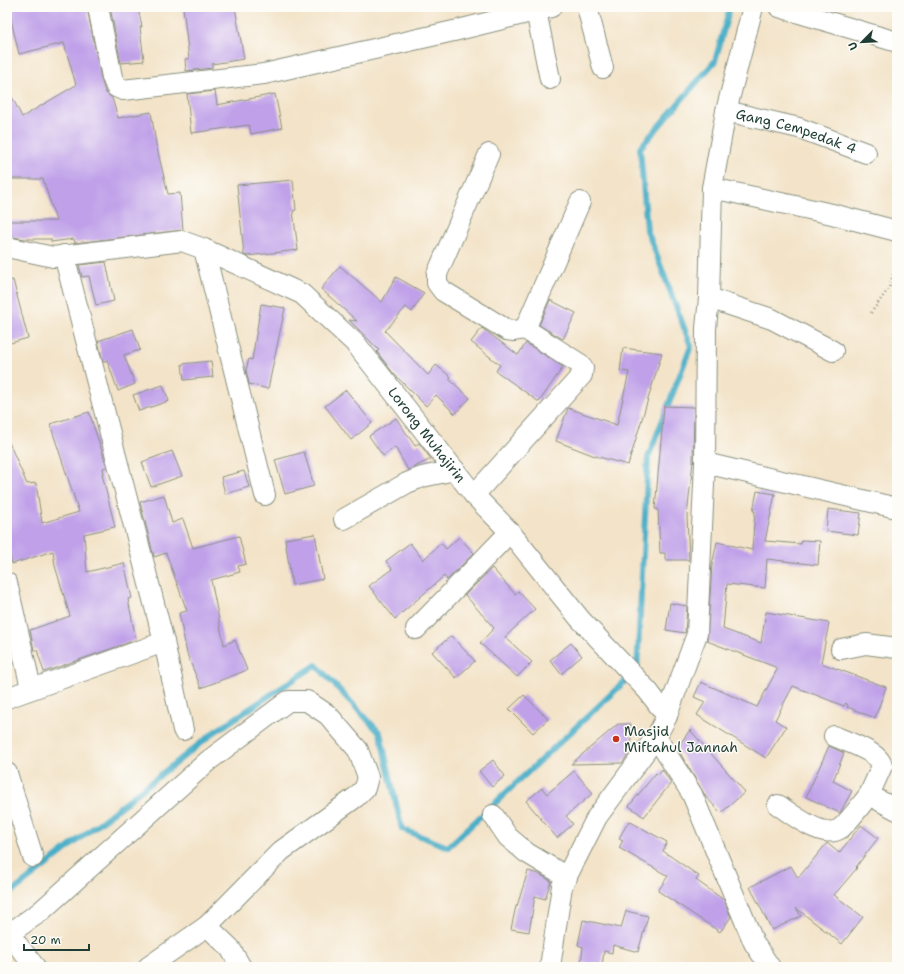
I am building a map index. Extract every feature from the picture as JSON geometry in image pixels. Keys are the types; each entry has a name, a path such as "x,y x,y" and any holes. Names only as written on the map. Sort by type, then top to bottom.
{"street":[{"path":"98,7 112,77 116,86 123,90 264,74 538,9 550,79"},
{"path":"587,7 603,68"},
{"path":"550,967 562,886 597,817 656,737 667,716 697,634 705,463 706,328 709,298 712,188 726,110 753,7"},
{"path":"779,7 897,42"},
{"name":"Gang Cempedak 4","path":"726,110 799,128 866,153"},
{"path":"474,495 584,371 580,364 525,329 514,331 508,330 443,292 437,284 437,274 490,154"},
{"path":"712,188 832,214 897,231"},
{"path":"525,329 580,202"},
{"name":"Lorong Muhajirin","path":"7,246 53,257 182,241 204,249 302,294 356,344 474,495 510,532 580,619 648,691 667,716"},
{"path":"204,249 265,495"},
{"path":"64,255 164,642 184,730"},
{"path":"709,298 772,319 833,351"},
{"path":"705,463 897,508"},
{"path":"344,519 422,476 454,470"},
{"path":"416,629 510,532"},
{"path":"7,583 31,688"},
{"path":"7,698 31,688 164,642"},
{"path":"841,649 866,644 897,648"},
{"path":"35,967 8,935 40,912 208,761 288,701 307,701 328,715 358,750 368,777 365,788 356,797 281,851 207,926 148,967"},
{"path":"778,805 809,826 830,832 840,829 869,795 882,766 881,761 876,755 834,736"},
{"path":"656,737 692,794 754,943 770,967"},
{"path":"7,773 33,857"},
{"path":"869,795 897,810"},
{"path":"493,815 508,837 527,853 567,877"},
{"path":"207,926 230,948 241,967"}],"path":[{"path":"871,313 889,288 897,262"}],"building":[{"path":"8,7 87,7 101,79 105,92 112,98 118,118 151,112 156,144 168,194 180,193 183,230 75,243 74,239 51,242 51,239 25,239 7,236 7,221 56,221 43,179 7,179 7,87 22,117 76,85 64,43 19,54"},
{"path":"110,7 138,7 142,27 140,27 144,61 121,63"},
{"path":"183,7 235,7 244,59 212,64 212,68 186,71 185,59 189,59"},
{"path":"215,91 217,105 275,94 282,128 251,134 249,125 191,133 187,94"},
{"path":"293,180 296,210 293,211 298,250 247,256 244,255 237,185"},
{"path":"106,262 114,301 96,305 89,276 82,277 79,265"},
{"path":"340,266 382,302 396,277 424,293 412,312 406,307 385,331 428,375 436,365 451,377 449,379 470,398 455,414 436,395 426,406 394,374 377,352 379,350 349,320 357,321 321,289"},
{"path":"13,280 28,338 7,344 7,281"},
{"path":"550,300 576,313 563,339 539,325"},
{"path":"261,304 285,308 268,389 249,384 246,370 249,359 252,360"},
{"path":"482,328 518,355 526,343 563,367 539,402 496,371 500,365 471,342"},
{"path":"133,329 140,350 124,355 135,384 118,391 107,360 103,362 98,341"},
{"path":"623,348 662,353 628,465 595,456 556,441 568,408 617,425 629,372 620,371"},
{"path":"211,361 213,377 184,380 182,364"},
{"path":"163,385 169,401 139,411 133,395"},
{"path":"346,390 372,423 351,440 325,406"},
{"path":"664,406 694,407 693,461 687,516 689,560 665,560 665,553 660,553 658,509 655,509"},
{"path":"89,412 107,467 103,468 104,474 102,474 115,527 84,534 87,572 124,563 132,598 128,599 136,640 44,672 37,650 34,650 30,630 70,616 55,566 53,551 12,564 7,545 7,438 27,484 36,483 42,523 79,512 50,424"},
{"path":"396,418 415,446 419,443 431,459 408,470 395,447 383,456 369,436"},
{"path":"172,451 182,476 151,487 142,462"},
{"path":"304,452 314,486 285,494 275,460"},
{"path":"244,471 249,487 225,494 221,477"},
{"path":"757,491 775,494 765,541 801,544 802,540 820,541 818,565 767,559 765,588 727,584 723,629 761,643 766,612 829,623 821,663 886,687 875,718 847,707 848,705 846,703 844,706 793,686 775,720 786,727 766,758 697,715 705,702 694,697 701,682 757,707 778,668 707,641 712,565 717,542 752,550 755,511 753,511"},
{"path":"164,495 172,523 183,519 193,548 239,536 246,564 238,566 240,572 211,580 224,645 235,640 247,670 201,688 187,654 179,613 187,611 166,553 154,557 140,502"},
{"path":"828,509 861,513 858,535 826,531"},
{"path":"315,534 323,579 292,585 285,539"},
{"path":"459,537 474,553 447,580 444,576 395,619 369,586 392,569 386,561 410,543 423,560 441,543 446,549"},
{"path":"492,568 515,594 518,591 535,609 505,637 532,662 517,677 480,643 494,628 465,595"},
{"path":"670,603 687,606 685,633 666,630"},
{"path":"451,636 475,661 456,678 432,652"},
{"path":"571,643 582,656 561,674 550,660"},
{"path":"524,695 548,719 533,733 509,709"},
{"path":"618,724 631,724 631,751 622,763 571,764"},
{"path":"690,730 745,792 721,813 706,797 677,748"},
{"path":"829,746 844,753 833,781 852,791 840,813 806,797"},
{"path":"493,760 505,776 492,787 479,771"},
{"path":"662,769 671,783 644,817 629,806 656,773 658,775"},
{"path":"574,771 593,793 566,816 573,824 557,838 526,801 542,788 547,794"},
{"path":"629,821 667,842 663,851 699,876 696,880 724,900 731,917 720,932 658,891 668,876 619,848 623,840 619,838"},
{"path":"861,825 878,838 856,867 857,868 834,895 863,917 842,944 796,908 801,916 772,930 750,887 791,866 798,878 827,843 839,853"},
{"path":"528,871 539,874 551,881 545,899 535,896 529,932 511,929 516,906"},
{"path":"626,911 648,916 638,952 613,945 612,953 604,951 602,966 581,963 583,947 578,945 583,920 621,928"}],"waterway":[{"path":"7,896 216,731 316,665 380,733 402,829 448,847 637,670 648,458 691,346 647,230 640,148 715,61 730,7"}],"place":[{"name":"Masjid Miftahul Jannah","path":"616,739"}]}
